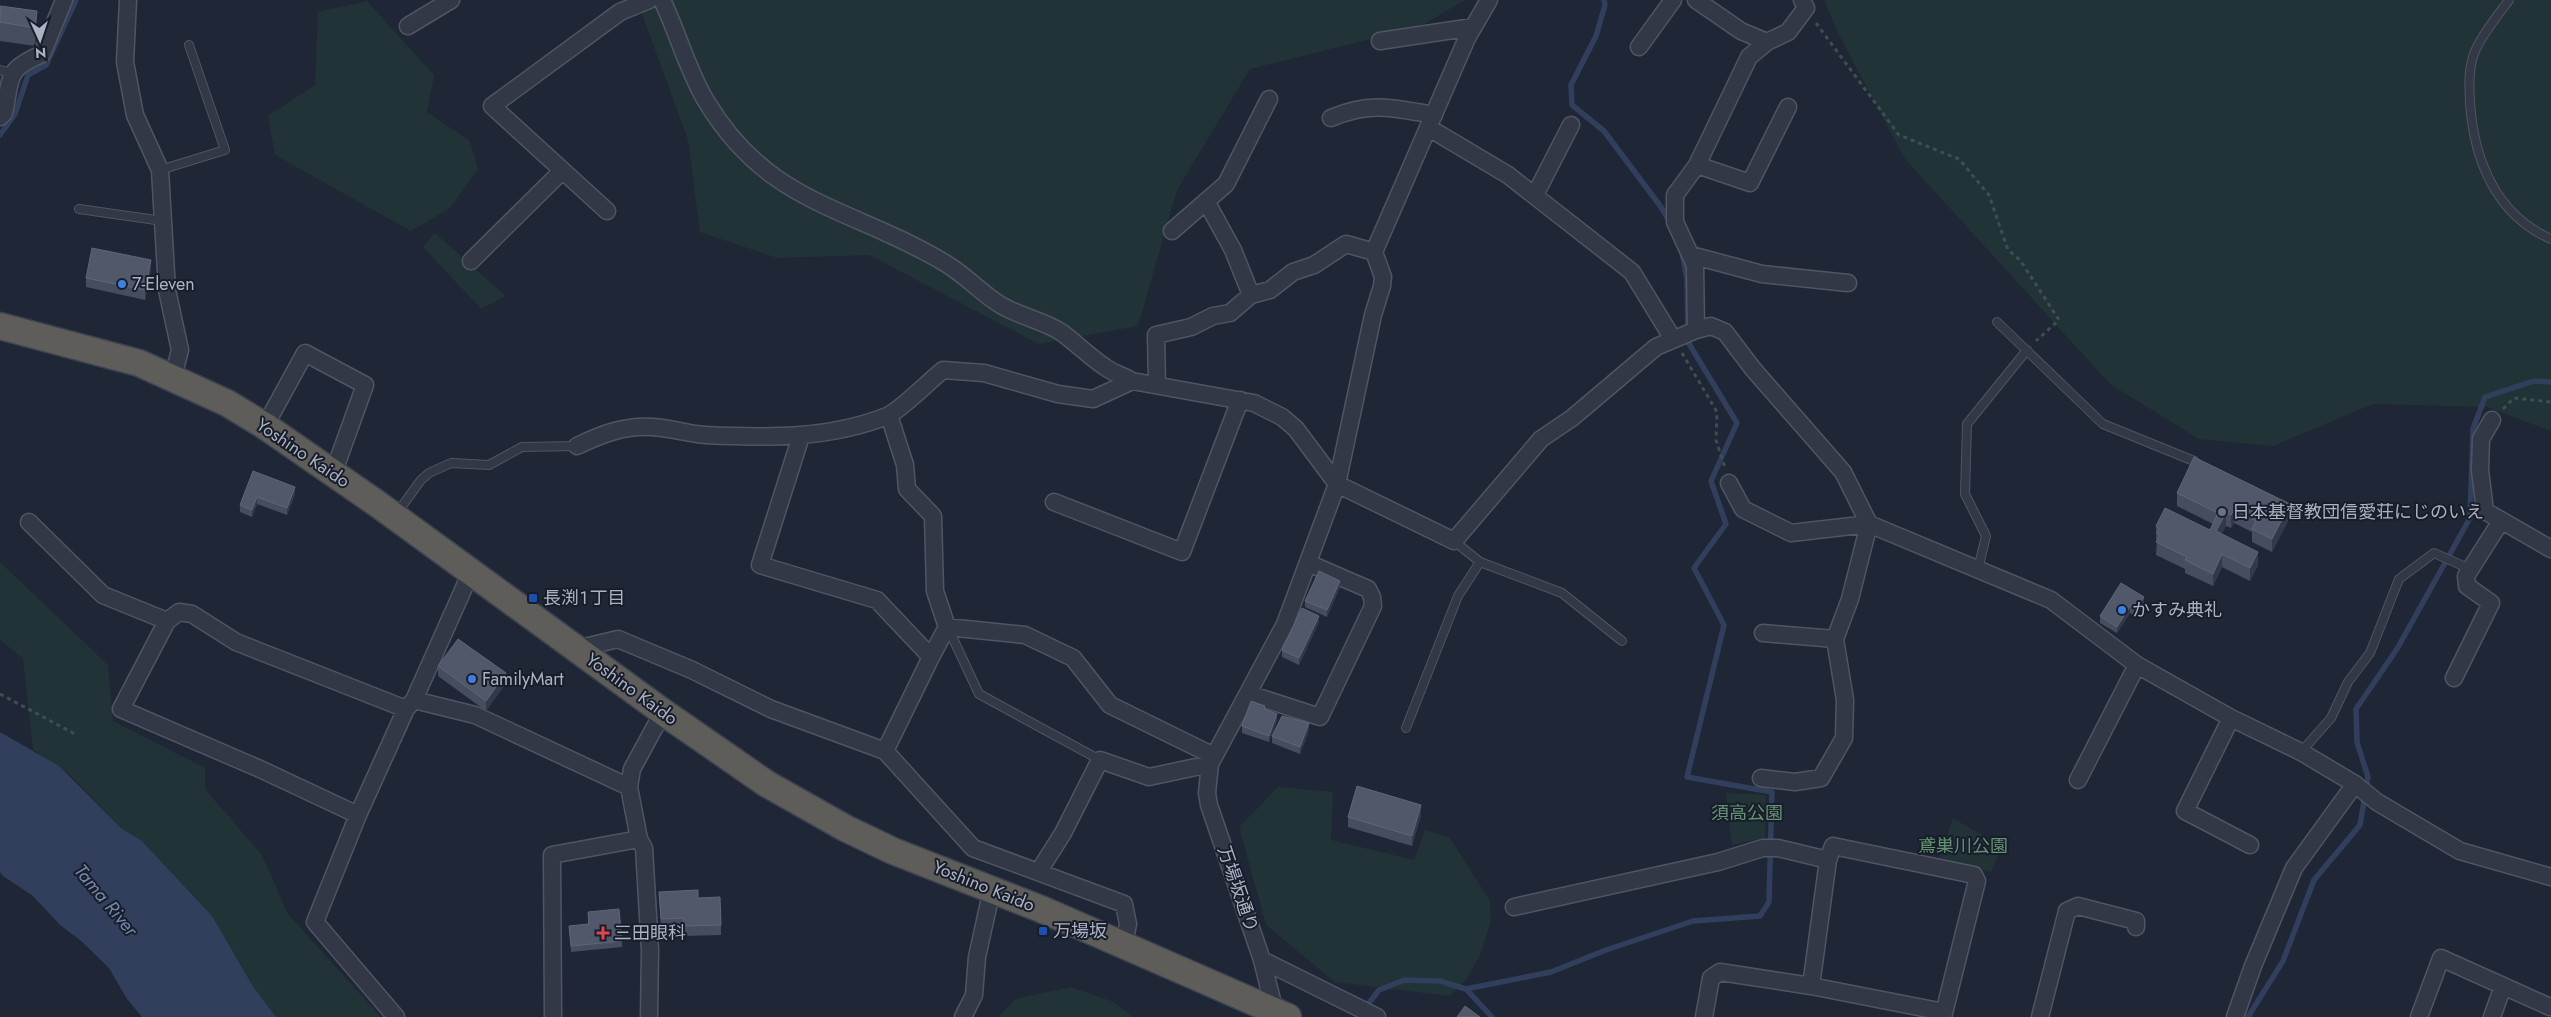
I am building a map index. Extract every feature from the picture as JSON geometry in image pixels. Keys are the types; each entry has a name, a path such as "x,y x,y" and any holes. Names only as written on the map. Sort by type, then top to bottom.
{"highway":[{"name":"Yoshino Kaido","path":"0,326 96,350 173,377 227,403 265,426 395,516 663,712 767,784 845,828 893,851 992,889 1282,1015"}],"street":[{"path":"0,117 4,113 6,72 20,63 42,54 64,0"},
{"path":"128,0 125,62 135,115 160,170 167,290 180,350 173,377"},
{"path":"408,26 451,0"},
{"path":"607,211 492,106 620,12 649,0"},
{"path":"662,0 685,58 705,100 726,132 761,168 796,192 908,243 944,262 963,274 999,304 1059,331 1106,368 1132,380 1254,403 1282,417 1296,429 1337,484 1454,541 1541,439 1572,418 1656,347 1674,338 1711,326 1725,332 1752,369 1843,472 1870,524 1850,599 1835,639 1845,700 1844,738 1821,778 1795,782 1761,778"},
{"path":"1040,872 1063,833 1100,760 1149,777 1212,760 1286,624 1337,484 1373,315 1382,286 1383,277 1374,252 1473,27 1489,0"},
{"path":"1639,47 1673,0"},
{"path":"1696,0 1741,32 1767,42"},
{"path":"1696,330 1695,265 1675,222 1675,195 1697,165 1749,57 1767,42 1788,32 1804,4"},
{"path":"1380,41 1473,27"},
{"path":"1172,231 1226,184 1269,99"},
{"path":"1331,118 1351,110 1379,106 1432,122 1508,175 1632,272 1674,338"},
{"path":"1697,165 1750,183 1788,107"},
{"path":"1535,196 1571,125"},
{"path":"471,261 562,170"},
{"path":"1206,201 1233,250 1251,295"},
{"path":"1157,385 1156,335 1191,327 1212,316 1230,313 1251,295 1270,290 1293,272 1314,265 1346,244 1374,252"},
{"path":"1691,255 1762,274 1848,284"},
{"path":"265,426 305,353 364,386 333,474"},
{"path":"576,446 608,431 652,427 703,434 801,436 846,428 889,415 943,370 984,373 1058,394 1093,399 1132,380"},
{"path":"1054,502 1182,552 1240,400"},
{"path":"885,751 947,627 935,591 933,516 907,489 905,466 889,415"},
{"path":"2492,420 2481,440 2480,470 2485,511 2551,549"},
{"path":"801,436 760,565 877,600 931,657"},
{"path":"1729,483 1743,509 1792,533 1870,524 2051,600 2137,665 2231,718 2302,752 2355,784 2377,802 2460,851 2551,877"},
{"path":"2454,678 2491,603 2467,586 2466,576 2501,521"},
{"path":"30,522 103,595 167,621"},
{"path":"1249,694 1320,717 1373,606 1372,597 1368,589 1308,564"},
{"path":"396,1017 315,922 358,815 471,572"},
{"path":"358,815 260,769 121,710 167,621 179,612 192,614 236,642 410,704 475,715 629,787"},
{"path":"947,627 1025,635 1073,658 1110,705 1212,760"},
{"path":"1763,633 1835,639"},
{"path":"576,649 618,639 692,670 771,709 885,751 973,848 1124,904 1128,924 1124,945"},
{"path":"2078,780 2137,665"},
{"path":"649,1017 649,941 644,848 639,839 629,787 632,769 663,712"},
{"path":"2231,718 2184,811 2250,845"},
{"name":"万場坂通り","path":"1212,760 1207,793 1209,805 1282,1015"},
{"path":"2235,1017 2253,966 2294,868 2355,784"},
{"path":"552,1017 552,855 639,839"},
{"path":"1704,1017 1710,978 1720,972 1811,986 1943,1014 1977,881 1974,875 1833,846 1828,860 1811,986"},
{"path":"1514,907 1718,862 1770,848 1828,860"},
{"path":"963,1017 974,995 977,956 992,889"},
{"path":"2040,1017 2067,911 2078,906 2136,921 2136,927"},
{"path":"2419,1017 2441,958 2550,1009"},
{"path":"1262,960 1376,1017"},
{"path":"2492,1017 2503,986"}],"lane":[{"path":"2509,0 2476,48 2468,78 2471,126 2481,163 2496,194 2517,218 2551,239"},
{"path":"160,170 225,150 189,45"},
{"path":"79,209 163,221"},
{"path":"1997,322 2104,424 2194,461"},
{"path":"1978,569 1986,536 1965,494 1967,424 2027,350"},
{"path":"395,516 421,480 429,473 451,463 489,465 522,447 576,446"},
{"path":"1454,541 1480,562 1562,593 1622,641"},
{"path":"2302,752 2331,718 2348,682 2370,653 2399,579 2434,553 2470,569"},
{"path":"1406,728 1458,596 1480,562"},
{"path":"947,627 979,694 1100,760"}],"path":[{"path":"1804,4 1900,135 1959,159 1989,195 2008,250 2020,260 2058,320 2027,350"},
{"path":"1674,338 1717,412 1716,440 1729,483"},
{"path":"2492,420 2514,398 2551,402"},
{"path":"0,694 77,735"}],"green space":[{"path":"637,0 1465,0 1419,27 1250,69 1177,190 1138,326 1039,344 869,255 777,258 700,232 688,140"},
{"path":"1824,0 2551,0 2551,431 2487,407 2373,404 2273,446 2199,439 2110,384 1905,159 1838,33"},
{"path":"367,1 434,75 427,112 470,141 478,169 450,208 411,231 275,155 268,116 315,85 318,12"},
{"path":"435,233 506,296 481,309 423,247"},
{"path":"0,562 108,665 113,721 205,768 205,789 262,855 288,914 381,1017 276,1017 254,988 212,916 141,840 122,829 68,773 33,750 23,658 0,640"},
{"path":"1278,787 1333,792 1331,840 1414,860 1425,830 1450,838 1490,901 1491,921 1480,955 1468,977 1450,996 1335,982 1266,925 1239,827"},
{"name":"須高公園","path":"1726,793 1766,795 1765,838 1732,845"},
{"name":"鳶巣川公園","path":"1953,818 2002,847 1991,872 1939,859"},
{"path":"1071,987 1114,1002 1133,1017 998,1017 1015,999"}],"water":[{"name":"Tama River","path":"0,732 59,766 122,829 141,840 212,916 254,988 276,1017 142,1017 127,999 109,968 80,940 60,925 33,896 3,876 0,872"}],"building":[{"path":"0,6 37,11 35,28 0,22"},
{"path":"92,248 151,260 145,290 86,278"},
{"path":"2194,457 2290,504 2272,539 2252,529 2256,521 2234,510 2231,515 2226,513 2216,531 2258,552 2250,568 2222,554 2213,574 2185,560 2187,557 2156,542 2160,535 2157,533 2159,529 2156,526 2165,508 2210,530 2218,513 2177,493"},
{"path":"253,471 295,487 287,508 257,497 252,510 240,505"},
{"path":"1319,571 1340,581 1327,610 1305,601"},
{"path":"2121,583 2144,597 2135,610 2130,606 2117,627 2100,616"},
{"path":"1302,608 1319,616 1299,658 1282,650"},
{"name":"FamilyMart","path":"458,639 506,673 486,701 438,666"},
{"path":"1251,701 1265,706 1264,709 1277,714 1269,736 1242,726"},
{"path":"1282,716 1309,723 1300,747 1272,736"},
{"path":"1357,786 1421,805 1412,836 1348,817"},
{"path":"698,890 698,898 720,897 721,925 684,926 683,918 661,919 659,892"},
{"path":"619,909 622,941 571,946 569,926 589,924 588,912"},
{"path":"1465,1006 1480,1017 1457,1017"}],"waterway":[{"path":"0,135 15,114 28,75 46,65 76,0"},
{"path":"1604,0 1605,5 1596,36 1571,85 1572,105 1604,131 1661,207 1671,224"},
{"path":"1358,1017 1379,990 1404,980 1440,981 1466,989 1551,972 1606,950 1693,921 1760,916 1769,902 1772,792 1687,777 1724,625 1694,568 1726,524 1711,481 1737,423 1688,342 1687,279 1682,253"},
{"path":"2248,1017 2283,961 2314,880 2360,825 2368,777 2357,742 2356,709 2397,649 2470,518 2473,429 2485,397 2534,381 2551,382"},
{"path":"1466,989 1492,1017"}],"place":[{"name":"7-Eleven","path":"122,284"},
{"name":"日本基督教団信愛荘にじのいえ","path":"2222,512"},
{"name":"長渕１丁目","path":"533,598"},
{"name":"かすみ典礼","path":"2122,610"},
{"name":"FamilyMart","path":"472,679"},
{"name":"万場坂","path":"1043,931"},
{"name":"三田眼科","path":"603,933"}]}
